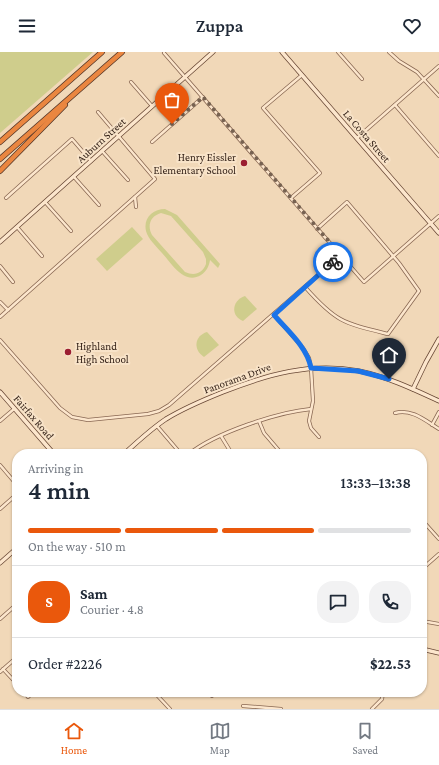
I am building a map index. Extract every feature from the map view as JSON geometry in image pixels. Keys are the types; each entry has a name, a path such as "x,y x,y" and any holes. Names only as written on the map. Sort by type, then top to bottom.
{"highway":[{"path":"0,142 102,52"},
{"path":"0,159 122,52"},
{"path":"0,171 112,60"},
{"path":"0,138 13,131"}],"street":[{"name":"Auburn Street","path":"0,242 213,52"},
{"name":"La Costa Street","path":"282,52 439,233"},
{"path":"338,52 362,79"},
{"path":"389,52 399,61 413,69 439,96"},
{"path":"164,53 364,282 439,216"},
{"path":"357,138 439,66"},
{"path":"291,198 320,173 264,108 302,75"},
{"path":"131,82 152,106"},
{"path":"152,142 203,97"},
{"path":"395,105 439,156"},
{"path":"0,317 156,179 98,112"},
{"path":"6,198 72,139 91,161"},
{"path":"102,151 128,180"},
{"path":"74,177 99,205"},
{"path":"136,197 136,207"},
{"path":"45,202 71,231"},
{"path":"305,287 323,307 340,320 388,334 420,291 394,256 347,202 317,229"},
{"path":"17,227 42,256"},
{"path":"0,340 59,408 72,417 88,420 158,411 169,405 341,255"},
{"path":"0,266 14,282"},
{"path":"0,302 8,310"},
{"path":"274,315 303,348 309,358 313,401 308,416 309,424 319,437"},
{"path":"413,390 439,339"},
{"name":"Panorama Drive","path":"130,449 156,426 186,407 247,382 280,372 311,368 358,371 389,379 439,401"},
{"name":"Fairfax Road","path":"0,392 50,449"},
{"path":"0,421 14,409"},
{"path":"196,449 221,436 258,421 281,414 310,409"},
{"path":"395,413 402,411 409,412 439,429"},
{"path":"432,425 439,412"},
{"path":"258,421 264,433 278,449"},
{"path":"156,426 177,449"},
{"path":"221,436 229,449"},
{"path":"0,465 12,479"},
{"path":"0,509 12,498"},
{"path":"427,526 439,539"},
{"path":"0,563 12,552"},
{"path":"427,565 439,554"},
{"path":"0,619 12,608"},
{"path":"427,622 439,624"},
{"path":"427,650 439,653"},
{"path":"0,672 12,661"},
{"path":"3,669 12,679"},
{"path":"160,697 170,709"},
{"path":"372,709 382,697"},
{"path":"243,706 281,709"}],"shaded area":[{"path":"0,52 93,52 0,133"},
{"path":"161,209 165,209 177,215 220,264 218,268 210,260 207,268 201,275 189,277 179,272 174,267 151,240 146,231 146,222 150,215","holes":["161,213 171,216 203,252 206,259 206,264 200,272 195,274 185,272 150,232 150,222 154,216"]},
{"path":"132,227 143,239 107,271 96,259"},
{"path":"245,296 257,309 243,321 236,316 234,308 237,301"},
{"path":"207,332 219,345 204,357 198,351 196,343 203,334"}],"way so far":[{"path":"172,124 203,97 341,255 333,262"}],"place":[{"name":"Henry Eissler Elementary School","path":"244,163"},
{"name":"Highland High School","path":"68,352"}],"route":[{"path":"333,262 274,315 303,348 309,358 311,368 344,369 389,379"}]}
